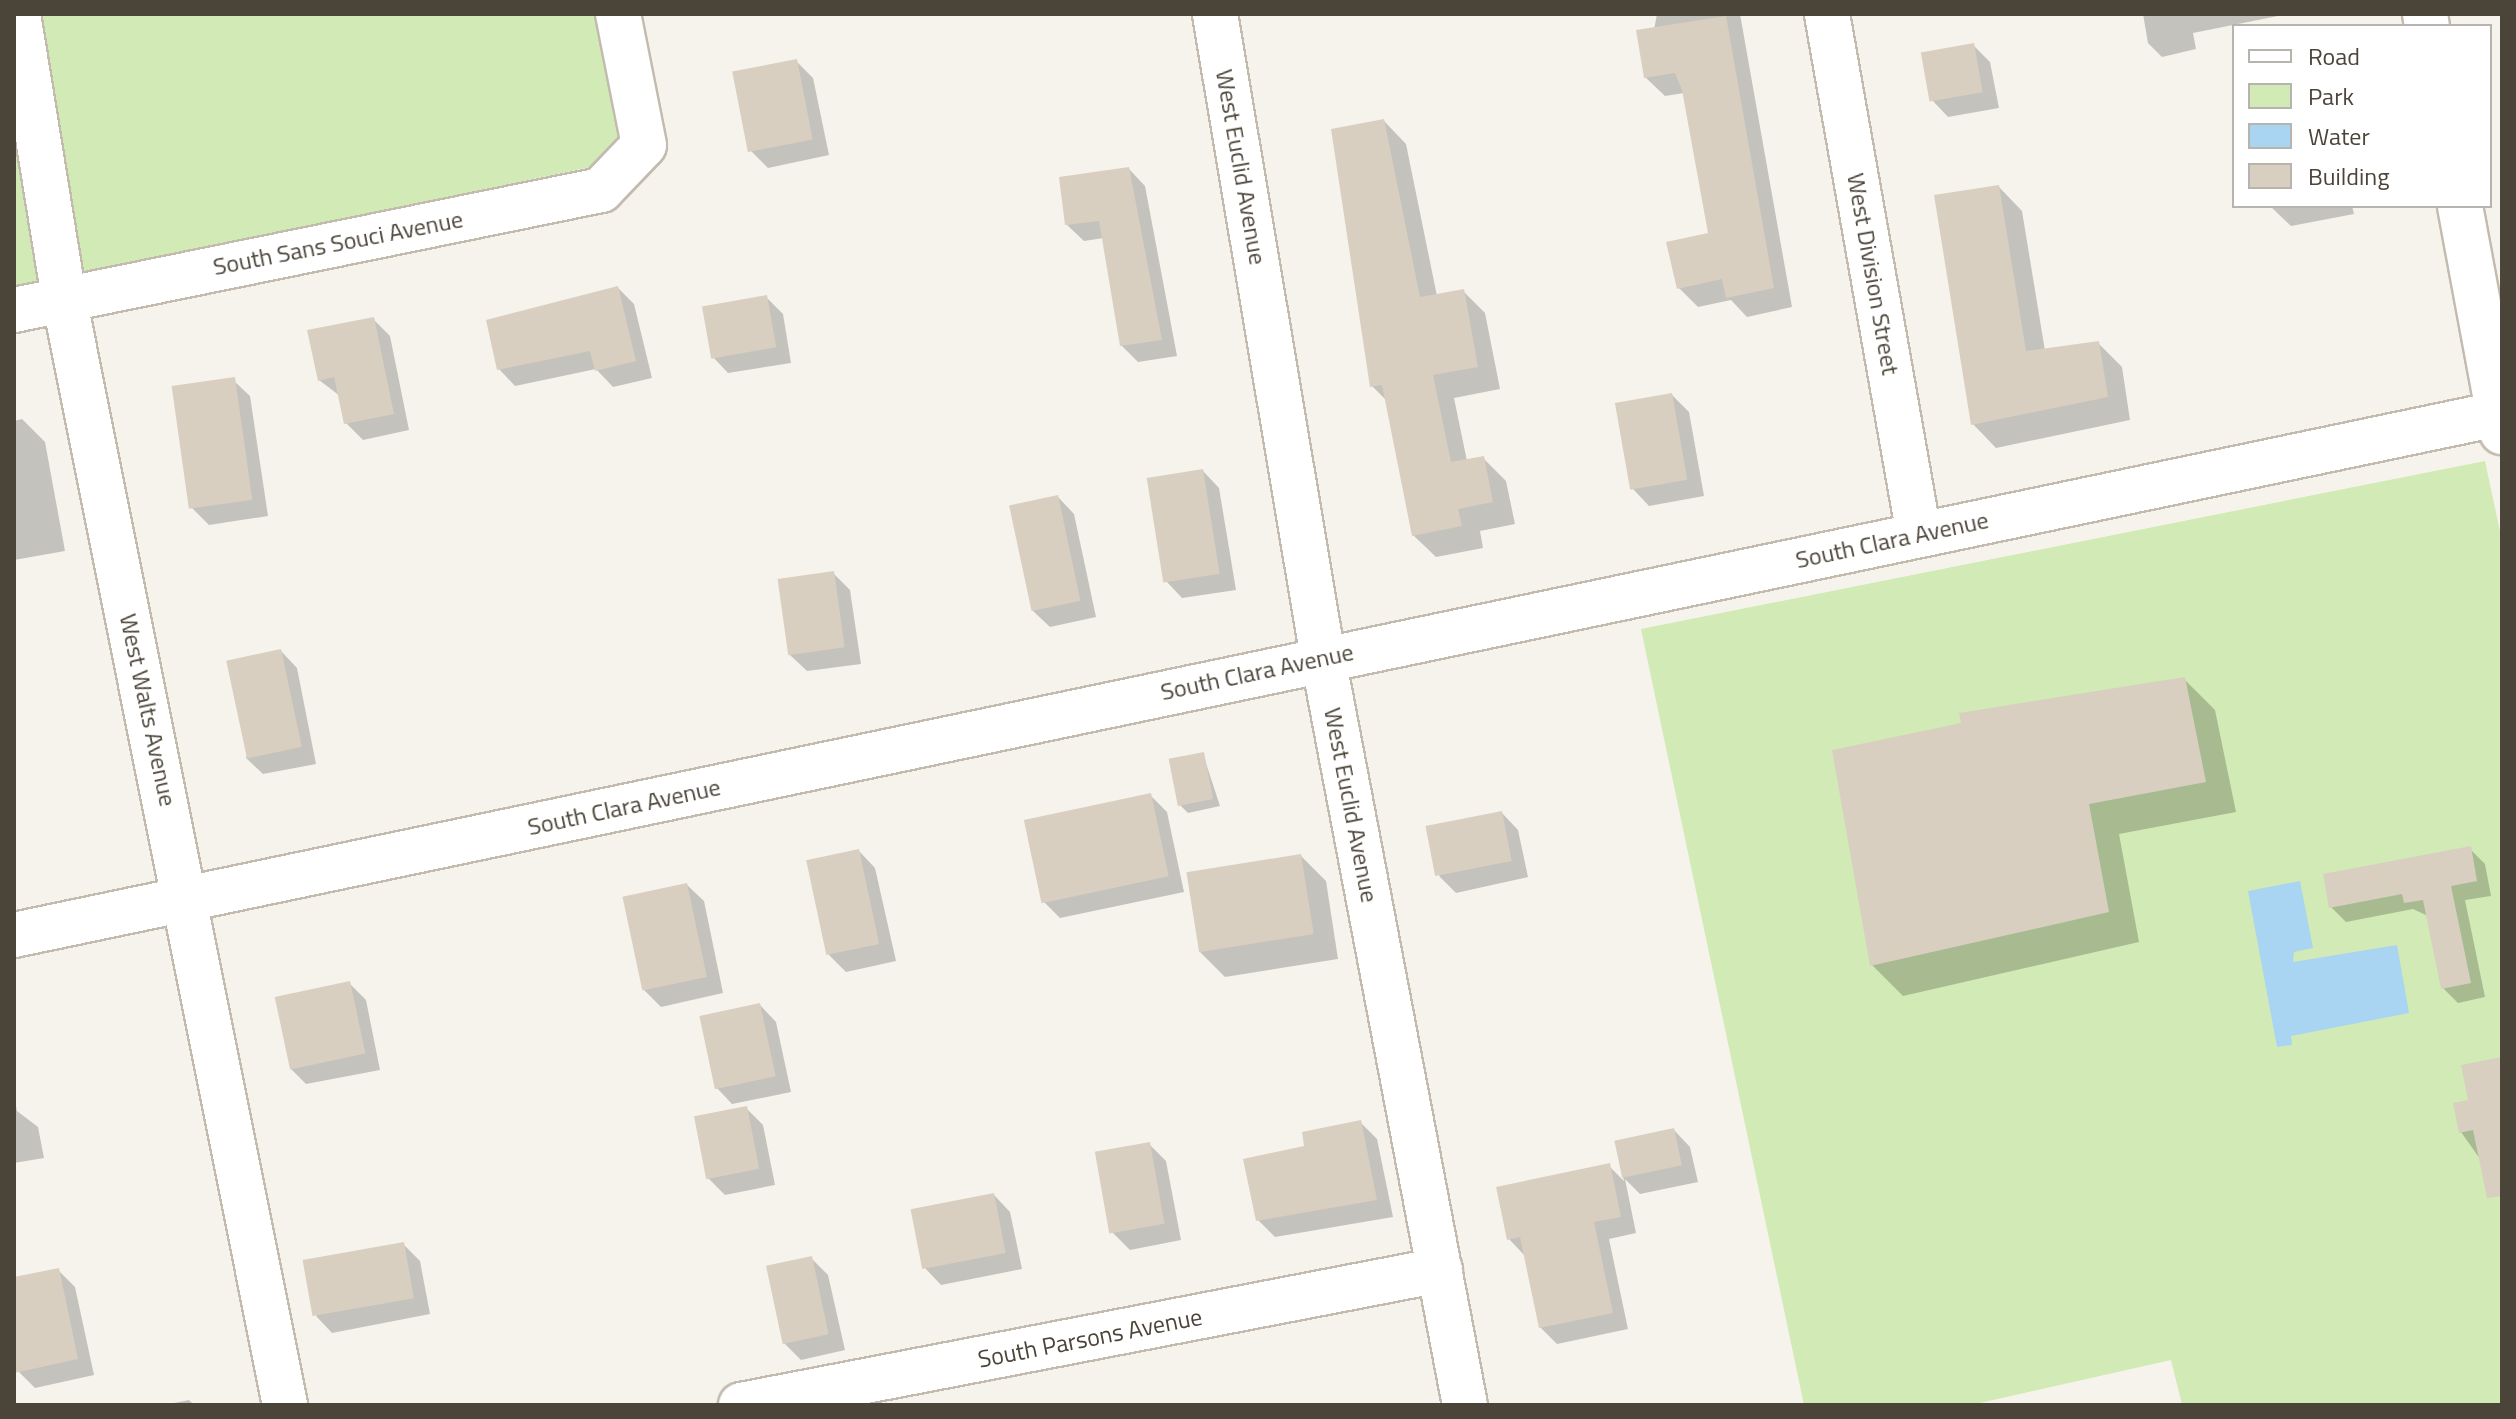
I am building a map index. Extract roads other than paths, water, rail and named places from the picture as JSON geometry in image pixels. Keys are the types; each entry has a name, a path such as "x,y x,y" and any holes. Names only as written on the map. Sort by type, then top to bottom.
{"street":[{"name":"West Walts Avenue","path":"18,14 64,298 187,900 285,1405"},
{"name":"South Sans Souci Avenue","path":"14,310 601,190 644,145 618,14"},
{"name":"West Euclid Avenue","path":"1215,14 1323,658 1465,1405"},
{"name":"West Division Street","path":"1827,14 1919,535"},
{"path":"2460,208 2501,420"},
{"name":"South Clara Avenue","path":"14,935 1323,658 1919,535 2501,420"},
{"name":"South Parsons Avenue","path":"741,1405 1440,1270"}],"water":[{"path":"2300,881 2313,948 2294,952 2293,962 2397,945 2409,1013 2291,1036 2292,1045 2277,1047 2248,891"}]}
